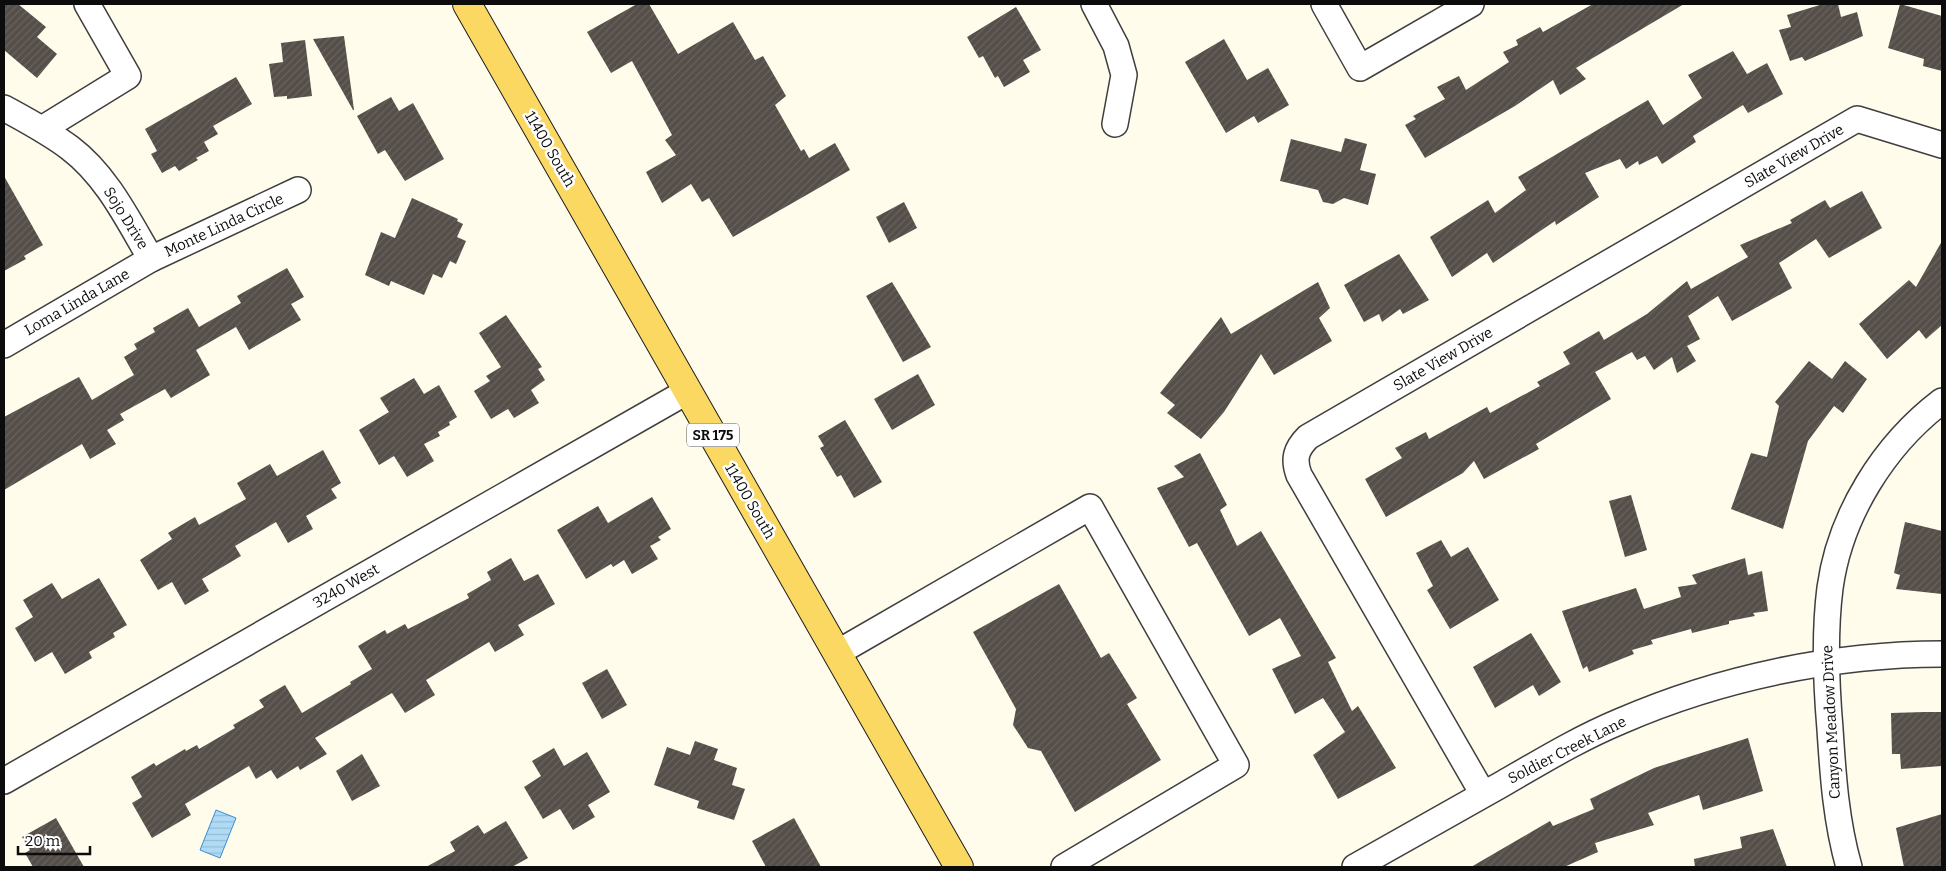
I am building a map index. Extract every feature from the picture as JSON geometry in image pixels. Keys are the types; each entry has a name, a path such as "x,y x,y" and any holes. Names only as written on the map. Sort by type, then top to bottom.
{"main road":[{"name":"11400 South","path":"467,4 959,867"}],"street":[{"path":"42,130 128,76 86,4"},
{"path":"1094,4 1116,46 1124,76 1115,124"},
{"path":"1324,4 1360,68 1471,4"},
{"name":"Sojo Drive","path":"4,108 71,148 97,174 115,197 151,259"},
{"name":"Slate View Drive","path":"1483,794 1299,475 1295,464 1300,444 1317,432 1857,119 1942,145"},
{"name":"Monte Linda Circle","path":"151,259 298,190"},
{"name":"Loma Linda Lane","path":"4,345 151,259"},
{"name":"3240 West","path":"4,781 688,391"},
{"name":"Canyon Meadow Drive","path":"1849,867 1834,797 1826,664 1830,588 1836,562 1854,511 1866,487 1896,444 1942,401"},
{"path":"837,653 1090,507 1236,765 1064,867"},
{"name":"Soldier Creek Lane","path":"1355,867 1583,738 1660,706 1739,681 1826,664 1942,654"}],"water":[{"path":"216,810 236,818 220,858 200,850"}],"building":[{"path":"4,4 18,4 46,27 37,37 57,54 37,78 4,50"},
{"path":"637,4 649,4 678,54 733,22 755,60 763,56 786,96 775,105 801,151 804,149 809,158 835,143 850,170 733,237 709,198 702,202 691,184 662,203 646,172 676,155 665,140 672,135 632,61 611,73 587,32"},
{"path":"1593,4 1684,4 1576,68 1586,79 1560,95 1553,80 1515,106 1425,158 1405,125 1416,119 1413,116 1445,99 1437,87 1459,76 1466,90 1509,62 1503,52 1518,45 1516,40 1540,27 1543,32"},
{"path":"1823,4 1838,4 1841,17 1857,12 1863,36 1805,61 1802,57 1790,61 1779,30 1791,27 1787,15"},
{"path":"1900,4 1942,16 1942,71 1923,66 1924,59 1888,48"},
{"path":"1016,7 1041,50 1023,60 1030,72 1004,87 998,76 995,78 983,56 979,58 967,37"},
{"path":"344,36 354,110 313,39"},
{"path":"1224,39 1247,80 1268,68 1289,105 1258,123 1254,116 1226,133 1185,62"},
{"path":"305,40 312,96 287,99 287,96 274,97 269,64 283,62 281,43"},
{"path":"1733,51 1747,74 1767,63 1783,94 1748,113 1743,105 1693,136 1696,142 1662,164 1657,156 1639,165 1638,161 1626,169 1620,159 1585,173 1599,197 1556,225 1555,221 1493,263 1487,253 1452,277 1430,237 1488,200 1495,213 1526,190 1518,177 1648,100 1663,125 1702,98 1688,75"},
{"path":"236,77 252,104 213,126 218,134 204,142 209,151 196,158 198,160 179,171 175,166 162,173 151,154 157,151 145,129"},
{"path":"391,97 399,111 413,103 444,159 405,181 385,150 378,154 357,116"},
{"path":"1345,138 1367,144 1360,170 1376,174 1368,205 1344,198 1333,204 1323,202 1318,190 1280,181 1291,139 1341,152"},
{"path":"4,176 43,245 24,256 26,259 4,271"},
{"path":"1862,191 1882,228 1829,258 1816,239 1779,263 1792,288 1732,321 1718,296 1688,316 1700,339 1687,346 1696,361 1677,373 1672,357 1654,370 1645,356 1637,360 1632,352 1595,372 1611,399 1536,444 1539,449 1484,479 1474,461 1463,473 1386,517 1365,479 1402,458 1395,448 1426,432 1429,439 1487,407 1490,413 1540,386 1537,382 1570,364 1563,352 1599,331 1604,340 1647,314 1687,281 1691,289 1748,257 1740,245 1792,223 1790,220 1825,200 1830,208"},
{"path":"412,198 458,219 457,221 463,224 457,237 466,241 456,264 450,261 442,278 433,274 424,295 391,281 389,286 365,275 381,232 395,238"},
{"path":"904,202 917,228 889,243 876,217"},
{"path":"1942,241 1942,325 1926,339 1919,330 1887,359 1859,324 1909,280 1916,287"},
{"path":"1399,254 1429,300 1403,314 1400,309 1382,322 1379,314 1364,322 1344,285"},
{"path":"287,268 304,297 291,304 301,320 249,350 236,327 196,350 210,375 171,398 165,389 120,414 124,420 107,430 116,444 90,459 82,444 4,490 4,417 79,377 92,400 134,375 124,357 137,349 134,344 155,332 153,328 188,308 199,327 241,303 237,296"},
{"path":"892,282 931,347 903,362 866,296"},
{"path":"1318,282 1330,308 1319,318 1332,341 1274,375 1261,354 1224,412 1201,439 1167,413 1175,405 1160,393 1221,317 1231,334"},
{"path":"506,315 542,367 538,369 545,380 531,390 539,403 514,418 508,409 491,419 474,391 490,381 486,376 501,367 479,333"},
{"path":"1809,361 1832,379 1845,361 1867,379 1843,413 1834,406 1808,441 1783,529 1731,509 1751,453 1767,457 1779,406 1775,402"},
{"path":"918,374 935,405 892,430 874,399"},
{"path":"414,378 424,394 439,385 457,417 449,422 450,425 438,432 440,436 424,444 434,461 407,477 394,456 379,465 359,430 389,412 380,398"},
{"path":"845,420 882,482 854,498 841,475 837,477 820,448 824,446 818,436"},
{"path":"323,450 341,483 331,489 337,498 306,516 313,529 288,543 276,522 235,546 241,556 202,579 209,591 185,605 172,582 158,590 140,560 172,539 168,533 195,517 199,525 246,499 237,483 270,464 277,476"},
{"path":"1200,453 1227,505 1220,510 1237,546 1261,531 1336,658 1328,662 1352,711 1358,706 1396,768 1338,799 1313,755 1345,732 1323,698 1295,714 1272,669 1301,656 1280,618 1249,636 1197,543 1189,547 1157,488 1184,477 1174,466"},
{"path":"1631,495 1647,550 1625,557 1609,501"},
{"path":"652,497 671,529 658,537 661,540 650,546 658,559 632,574 624,560 613,567 611,564 586,579 557,530 598,506 608,523"},
{"path":"1905,522 1942,531 1942,594 1896,589 1900,575 1894,573"},
{"path":"1441,540 1451,557 1468,547 1499,600 1450,629 1427,590 1433,586 1416,553"},
{"path":"511,558 524,581 538,574 555,604 518,625 524,635 495,652 489,642 426,680 435,695 405,713 392,693 315,738 327,754 300,770 298,766 277,779 271,770 256,779 249,766 185,804 191,815 152,838 132,803 142,797 131,777 154,763 156,766 185,749 186,751 197,745 199,749 235,728 233,725 264,707 259,700 285,685 302,713 351,684 350,682 372,669 358,646 385,630 387,634 405,624 408,629 469,598 467,594 491,580 487,572"},
{"path":"1745,558 1748,575 1762,571 1768,611 1753,613 1755,616 1729,621 1729,624 1692,633 1691,629 1651,640 1653,644 1632,650 1634,654 1589,672 1587,666 1583,669 1562,611 1636,588 1644,609 1681,597 1678,587 1697,584 1692,575"},
{"path":"99,578 127,625 113,633 115,637 89,652 92,658 65,674 52,652 35,662 15,628 33,617 23,600 52,583 62,599"},
{"path":"1059,584 1101,658 1109,653 1137,698 1127,704 1161,760 1075,812 1041,751 1028,748 1013,725 1016,709 973,632"},
{"path":"1531,633 1561,682 1539,696 1533,685 1495,708 1473,667"},
{"path":"607,669 627,705 602,719 582,683"},
{"path":"1942,712 1942,766 1901,769 1900,754 1892,754 1891,713"},
{"path":"1748,738 1763,791 1703,810 1699,795 1648,813 1654,825 1595,843 1598,852 1564,867 1471,867 1550,821 1553,826 1594,809 1590,799 1654,768"},
{"path":"695,741 718,749 714,760 737,768 732,785 745,789 734,820 697,808 699,801 654,785 667,747 690,755"},
{"path":"554,748 564,766 587,752 610,792 588,805 595,817 573,830 560,809 543,819 524,787 541,776 532,761"},
{"path":"362,754 380,786 352,801 336,771"},
{"path":"1942,814 1942,867 1904,867 1896,828"},
{"path":"56,818 84,867 33,867 25,853 30,850 22,837"},
{"path":"794,818 821,867 766,867 752,841"},
{"path":"506,821 528,858 512,867 426,867 455,851 450,842 478,825 484,834"},
{"path":"1773,829 1787,867 1695,867 1694,859 1742,848 1740,837"}]}
